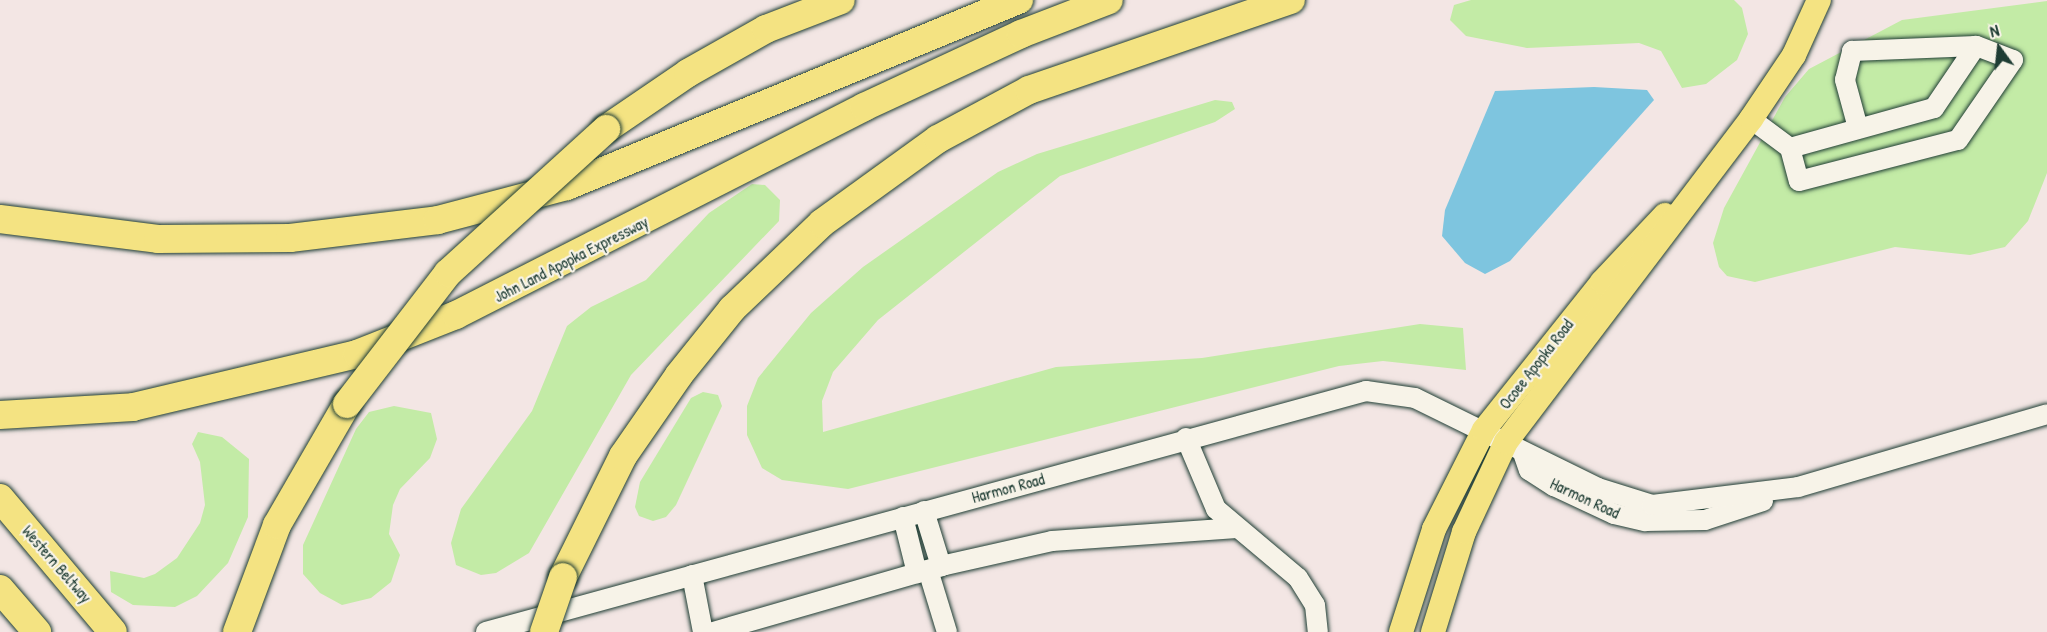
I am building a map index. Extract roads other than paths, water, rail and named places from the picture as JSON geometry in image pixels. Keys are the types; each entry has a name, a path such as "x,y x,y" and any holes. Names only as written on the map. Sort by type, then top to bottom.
{"highway":[{"path":"237,632 277,525 347,404 447,273 606,129 688,73 766,29 841,0"},
{"path":"0,219 158,239 290,238 438,220 567,186 1019,0"},
{"name":"John Land Apopka Expressway","path":"0,415 133,407 357,354 456,315 864,107 1021,33 1109,0"},
{"path":"544,632 563,577 608,483 679,375 756,284 831,216 938,139 1029,90 1291,0"},
{"name":"Western Beltway","path":"0,498 113,632"},
{"path":"0,589 37,632"}],"main road":[{"name":"Ocoee Apopka Road","path":"1433,632 1464,532 1514,447 1751,119 1794,55 1819,0"},
{"name":"Ocoee Apopka Road","path":"1401,632 1434,530 1484,430 1602,282 1737,139"}],"street":[{"path":"1751,119 1790,148 1799,181 1958,140 2013,60 1976,46 1852,51 1845,80 1858,128"},
{"path":"1790,148 1934,108 1976,46"},
{"name":"Harmon Road","path":"486,632 1186,438 1366,391 1415,398 1607,492 1652,506 1798,487 2047,414"},
{"path":"1186,438 1216,510 1298,578 1314,605 1318,632"},
{"path":"924,511 933,569 947,632"},
{"path":"903,517 933,569"},
{"path":"713,632 933,569 1052,541 1237,528"},
{"path":"692,575 704,632"}],"water":[{"path":"1594,87 1647,90 1654,100 1510,261 1485,274 1465,263 1442,236 1445,210 1495,91"}]}
